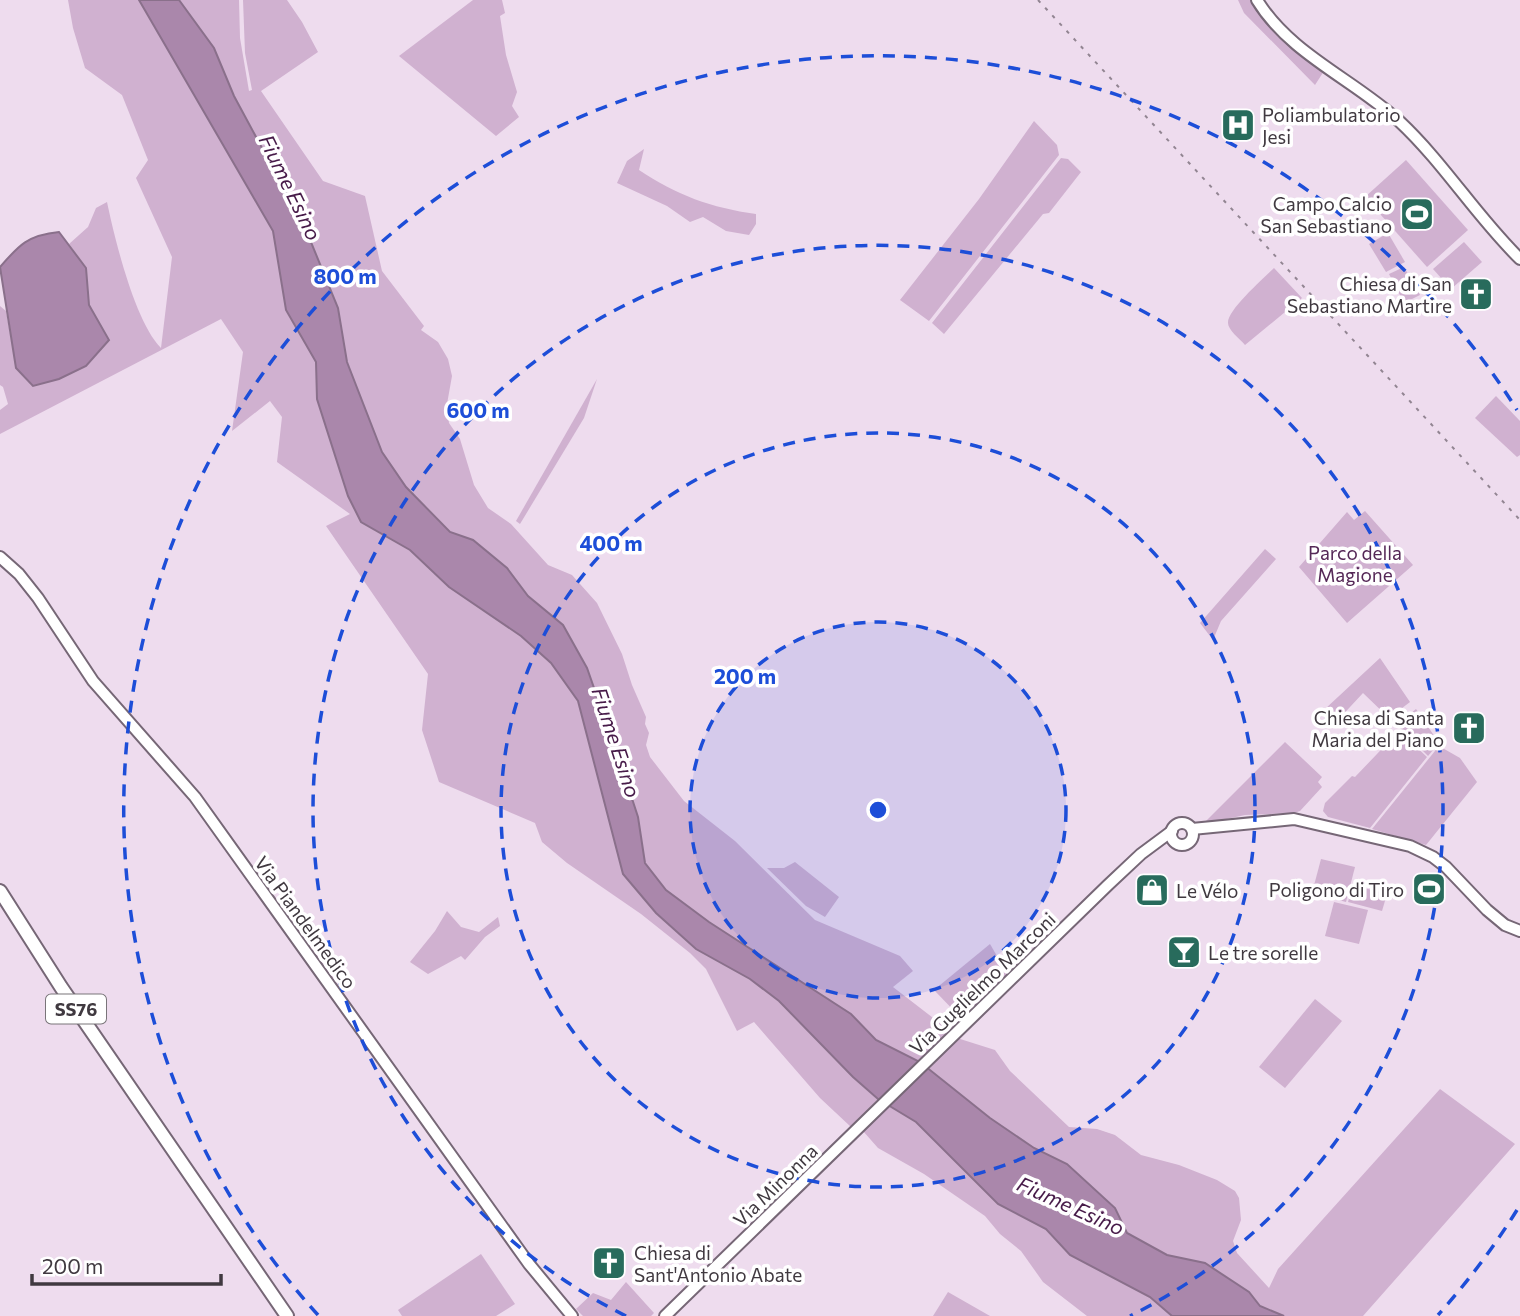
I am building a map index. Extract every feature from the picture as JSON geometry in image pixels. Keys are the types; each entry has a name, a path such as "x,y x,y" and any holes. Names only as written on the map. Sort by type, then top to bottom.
{"highway":[{"name":"SS76","path":"0,891 152,1127"},
{"name":"SS76","path":"0,906 54,991 287,1316"},
{"name":"SS76","path":"167,1147 277,1316"}],"main road":[{"path":"1256,0 1284,35 1398,121 1520,259"},
{"name":"Via Piandelmedico","path":"0,557 19,574 38,598 93,681 195,797 529,1264 572,1316"},
{"path":"1192,834 1217,827 1294,819 1410,846 1446,867 1487,910 1505,925 1520,931"},
{"name":"Via Guglielmo Marconi","path":"848,1138 1141,854 1173,836 1176,825 1183,823 1192,834 1184,845 1173,836"},
{"name":"Via Minonna","path":"665,1316 848,1138"}],"green space":[{"path":"68,0 139,0 273,231 286,310 316,362 317,399 361,522 410,550 449,587 521,636 551,663 578,701 623,874 656,913 696,949 750,979 779,1001 878,1099 851,1127 820,1098 754,1022 737,1031 706,969 690,953 641,914 567,863 542,842 535,823 439,782 422,730 428,674 326,526 350,514 277,462 282,417 270,401 232,431 243,352 221,319 0,434 0,410 8,404 0,385 0,306 6,311 16,367 109,340 89,305 86,268 69,244 88,227 96,208 107,202 135,300 143,320 161,348 172,257 136,178 148,160 122,95 85,68"},
{"path":"179,0 239,0 240,38 249,91 252,90 245,53 243,0 287,0 318,52 261,91 323,181 365,196 382,271 424,326 421,330 438,342 448,359 452,376 447,404 449,423 460,439 474,485 488,508 511,524 548,565 572,575 597,603 622,654 646,717 645,724 649,733 646,745 650,757 684,801 735,841 815,920 900,956 913,971 893,987 950,1031 920,1062 876,1040 851,1014 709,922 666,890 645,863 638,817 587,668 563,625 528,596 507,568 473,540 450,532 406,487 382,452 347,362 338,308 306,230 234,96 214,48"},
{"path":"473,0 502,0 505,13 500,16 506,55 517,92 512,106 519,117 496,136 399,56"},
{"path":"1238,0 1250,0 1284,39 1324,71 1315,85 1244,13"},
{"path":"1034,121 1057,145 1059,155 929,321 900,300 979,199"},
{"path":"644,149 639,170 653,179 695,199 756,214 756,224 749,235 726,231 703,217 690,222 667,206 617,183 627,161"},
{"path":"1061,158 1068,159 1081,172 944,334 932,323"},
{"name":"Campo Calcio San Sebastiano","path":"1406,160 1468,230 1427,267 1365,197"},
{"path":"1388,233 1405,262 1386,272 1369,244"},
{"path":"1464,242 1482,262 1451,289 1433,269"},
{"path":"1404,267 1420,295 1404,303 1389,274"},
{"path":"1274,268 1302,298 1245,345 1230,329 1229,317 1239,303"},
{"path":"597,379 584,418 520,524 516,521"},
{"path":"1496,396 1520,421 1520,455 1517,457 1475,418"},
{"name":"Parco della Magione","path":"1365,511 1413,565 1347,623 1299,567 1347,512 1354,520"},
{"path":"1265,549 1276,559 1221,621 1213,640 1200,623"},
{"path":"1380,658 1410,702 1389,718 1363,693 1337,721 1325,709"},
{"path":"1416,709 1439,743 1428,756 1397,725"},
{"path":"1399,731 1427,757 1370,828 1328,817 1323,811 1325,803 1352,776 1355,777"},
{"path":"1285,742 1322,777 1318,782 1322,787 1300,811 1245,815 1203,824"},
{"path":"1439,746 1460,758 1477,782 1426,845 1372,829"},
{"path":"1321,859 1355,867 1346,902 1312,893"},
{"path":"795,862 839,897 825,917 806,906 767,868 784,868"},
{"path":"1353,885 1387,894 1382,911 1348,902"},
{"path":"1334,902 1368,910 1359,944 1325,936"},
{"path":"447,911 461,927 479,932 498,917 500,926 485,937 465,960 461,956 428,974 410,962"},
{"path":"990,944 1008,975 962,1019 934,990"},
{"path":"1315,999 1342,1021 1285,1088 1259,1067"},
{"path":"957,1038 995,1050 1010,1071 1069,1127 1097,1129 1115,1135 1141,1155 1179,1165 1217,1180 1235,1191 1239,1198 1241,1220 1233,1241 1237,1253 1269,1288 1278,1269 1440,1089 1515,1144 1363,1316 1284,1316 1260,1306 1249,1292 1205,1263 1167,1255 1127,1233 1115,1208 1067,1165 1034,1148 990,1118 928,1068"},
{"path":"890,1106 916,1122 998,1204 1046,1229 1070,1255 1150,1297 1172,1316 1087,1316 1043,1282 1021,1251 1000,1234 985,1216 924,1174 878,1148 863,1131"},
{"path":"481,1254 515,1304 496,1316 402,1316 398,1310"},
{"path":"626,1282 654,1313 651,1316 583,1316 576,1309 593,1293 611,1300"},
{"path":"948,1292 990,1316 933,1316"}],"water":[{"name":"Fiume Esino","path":"139,0 179,0 214,48 234,96 306,230 338,308 347,362 382,452 406,487 450,532 473,540 507,568 528,596 563,625 587,668 622,768 638,817 645,863 666,890 709,922 851,1014 876,1040 920,1062 990,1118 1034,1148 1067,1164 1115,1208 1127,1233 1167,1255 1205,1263 1249,1292 1260,1306 1284,1316 1172,1316 1150,1297 1070,1255 1046,1229 998,1204 916,1122 878,1099 853,1077 779,1001 750,979 696,949 656,913 623,874 578,701 551,663 521,636 449,587 410,550 361,522 348,496 317,399 316,362 286,310 273,231"},
{"path":"59,232 86,268 89,305 109,340 86,366 59,379 33,386 16,368 0,267 25,242"}],"railway":[{"path":"1038,0 1520,520"}],"place":[{"name":"Poliambulatorio Jesi","path":"1238,125"},
{"name":"Campo Calcio San Sebastiano","path":"1417,214"},
{"name":"Chiesa di San Sebastiano Martire","path":"1476,294"},
{"name":"Chiesa di Santa Maria del Piano","path":"1469,728"},
{"name":"Poligono di Tiro","path":"1429,889"},
{"name":"Le Vélo","path":"1152,890"},
{"name":"Le tre sorelle","path":"1184,952"},
{"name":"Chiesa di Sant'Antonio Abate","path":"609,1263"}]}
